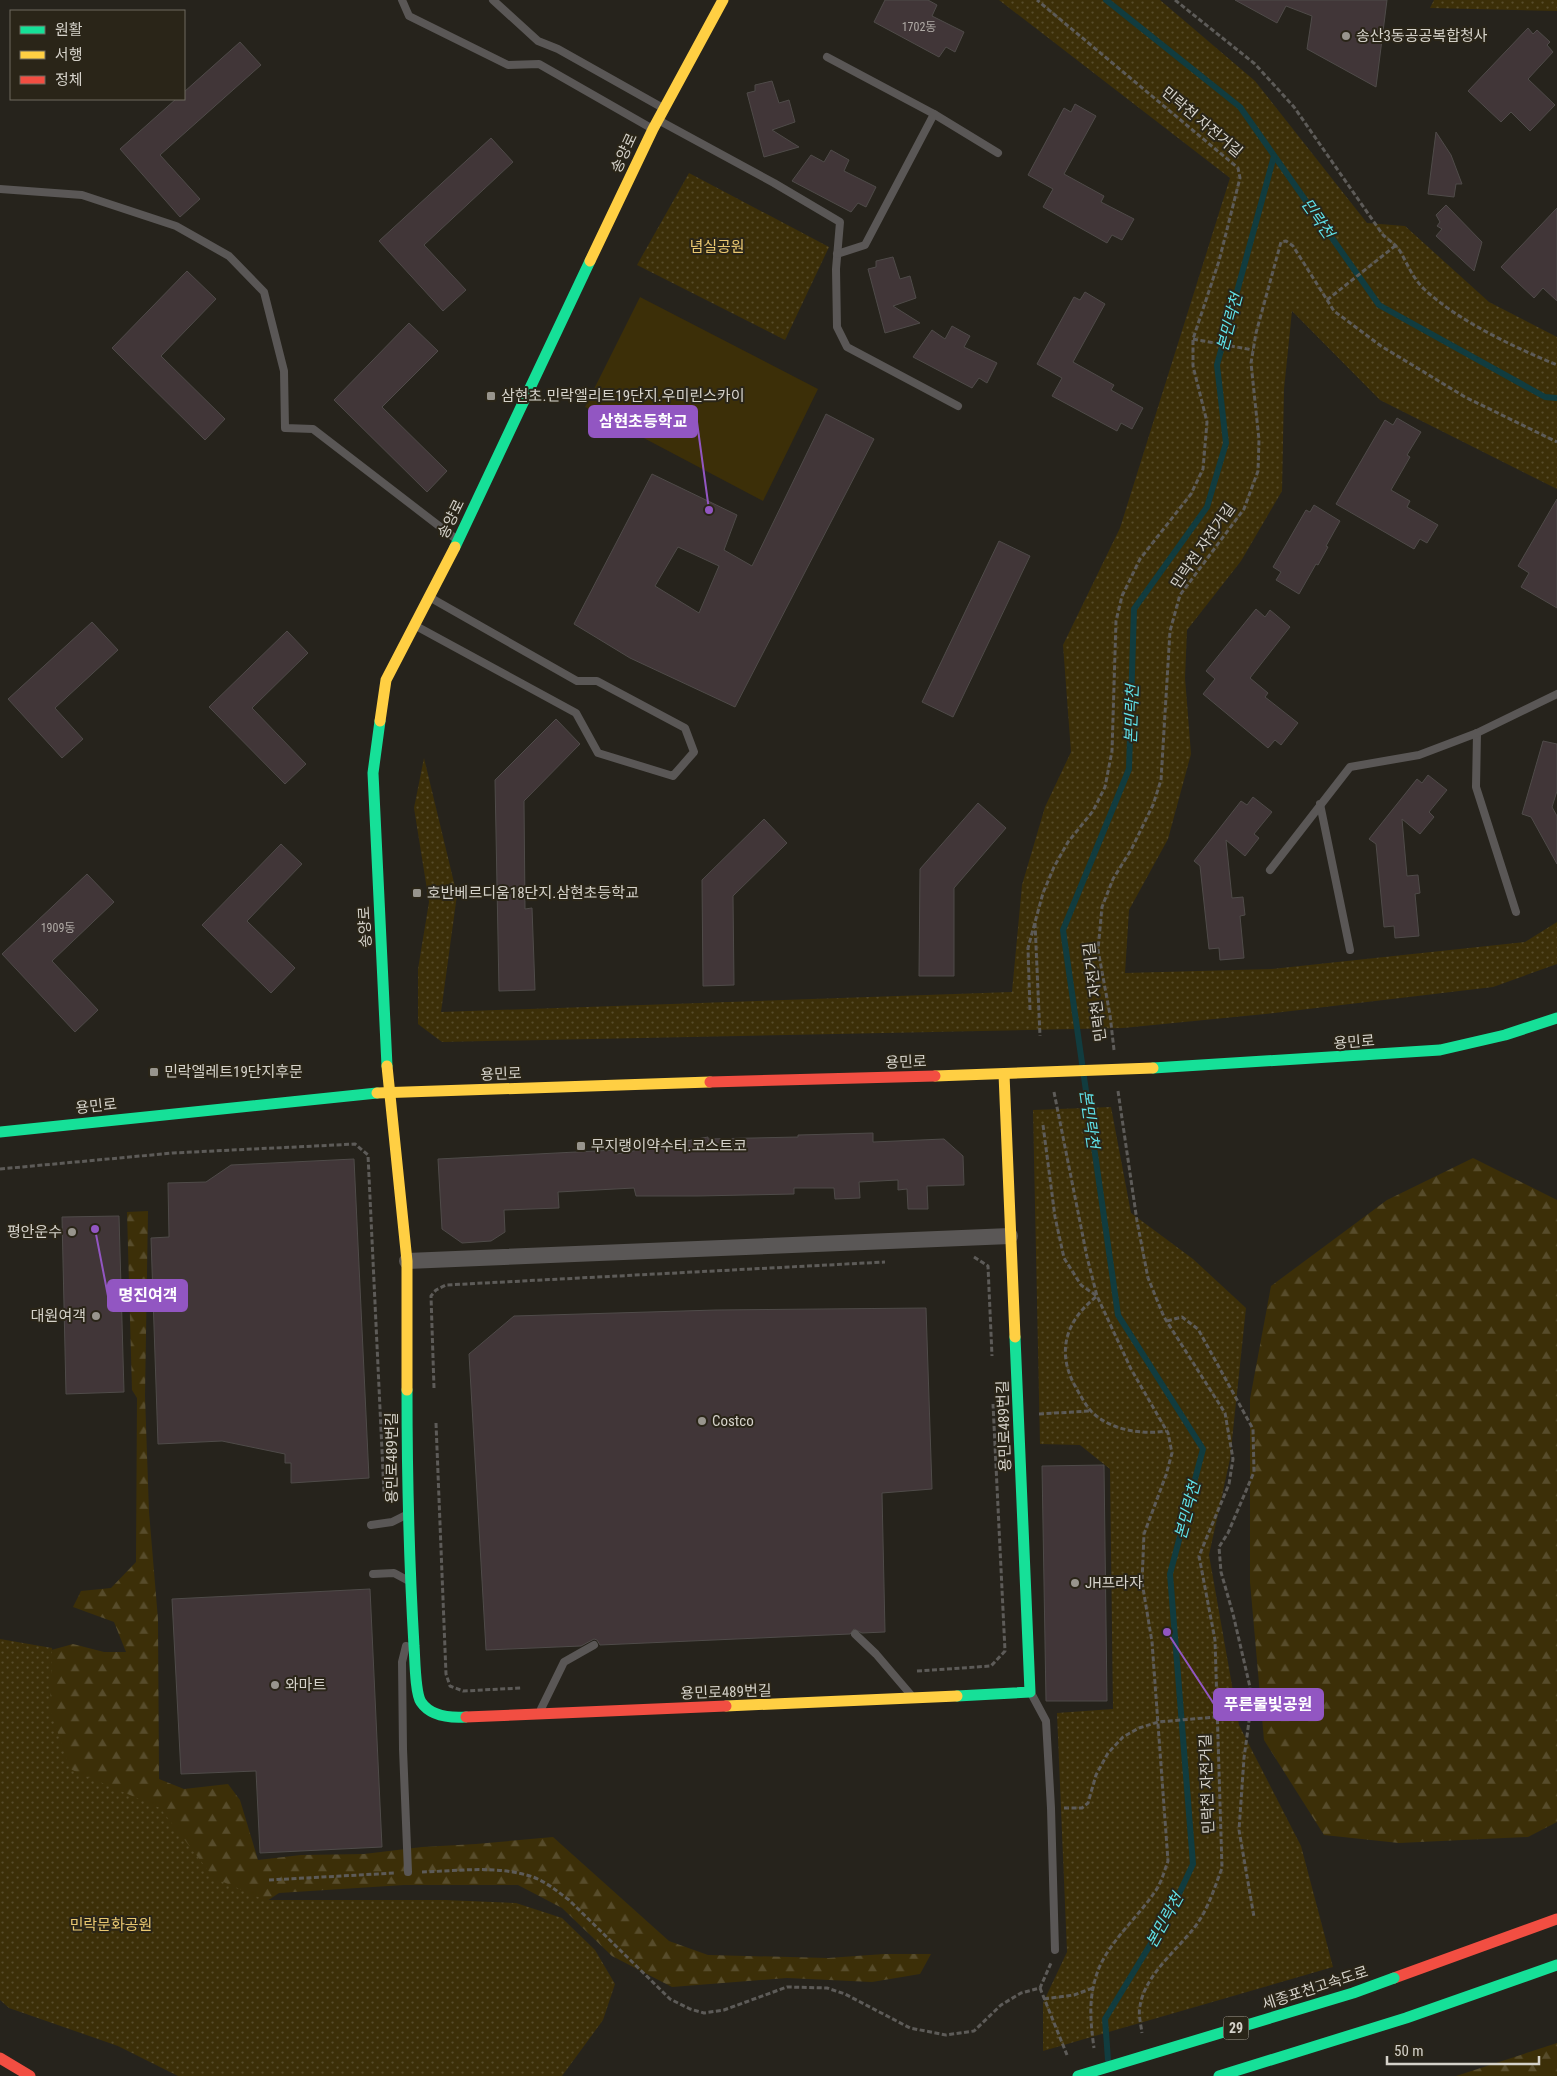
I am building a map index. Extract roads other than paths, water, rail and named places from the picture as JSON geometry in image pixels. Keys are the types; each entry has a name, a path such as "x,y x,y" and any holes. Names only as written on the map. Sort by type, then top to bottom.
{"main road":[{"name":"송양로","path":"388,1092 373,773 386,680 458,540 655,124 724,0"},
{"name":"용민로","path":"0,1132 96,1120 388,1092 1149,1069 1363,1056 1440,1050 1505,1035 1557,1018"},
{"name":"용민로489번길","path":"388,1092 407,1261 407,1514 417,1684 421,1702 432,1712 450,1718 914,1699 1030,1692 1004,1074"},
{"name":"세종포천고속도로","path":"1078,2076 1353,1993 1557,1919"},
{"path":"1219,2076 1406,2018 1557,1965"},
{"path":"0,2058 30,2076"}],"street":[{"path":"407,1261 1010,1236"}],"lane":[{"path":"402,0 409,16 508,65 539,64 774,183 840,222 837,254 837,327 847,347 958,406"},
{"path":"493,0 538,41 558,49 663,108"},
{"path":"827,57 934,114 998,153"},
{"path":"837,254 865,245 934,114"},
{"path":"0,189 82,194 176,226 229,256 264,292 284,371 285,428 313,429 458,540"},
{"path":"414,625 576,713 598,753 673,776 694,752 685,728 597,681 577,681 428,597"},
{"path":"1270,870 1350,767 1419,755 1477,733 1557,694"},
{"path":"1477,733 1476,786 1516,912"},
{"path":"1320,804 1350,950"},
{"path":"371,1525 392,1522 407,1514"},
{"path":"373,1574 394,1573 410,1582"},
{"path":"408,1872 402,1662 412,1618"},
{"path":"855,1634 876,1654 914,1699"},
{"path":"539,1713 564,1662 594,1645"},
{"path":"1030,1692 1046,1721 1051,1808 1055,1950"}],"waterway":[{"name":"민락천","path":"1106,0 1240,107 1379,305 1545,397 1557,398"},
{"name":"본민락천","path":"1108,2060 1105,2019 1172,1909 1193,1864 1170,1574 1203,1449 1118,1315 1063,930 1129,769 1134,609 1207,507 1226,443 1217,365 1274,156"}],"place":[{"name":"송산3동공공복합청사","path":"1346,36"},
{"name":"삼현초.민락엘리트19단지.우미린스카이","path":"491,396"},
{"name":"삼현초등학교","path":"709,510"},
{"name":"호반베르디움18단지.삼현초등학교","path":"417,893"},
{"name":"민락엘레트19단지후문","path":"154,1072"},
{"name":"무지랭이약수터.코스트코","path":"581,1146"},
{"name":"명진여객","path":"95,1229"},
{"name":"평안운수","path":"72,1232"},
{"name":"대원여객","path":"96,1316"},
{"name":"Costco","path":"702,1421"},
{"name":"JH프라자","path":"1075,1583"},
{"name":"푸른물빛공원","path":"1167,1632"},
{"name":"와마트","path":"275,1685"}],"park label":[{"name":"념실공원","path":"717,247"},
{"name":"민락문화공원","path":"111,1925"}]}
